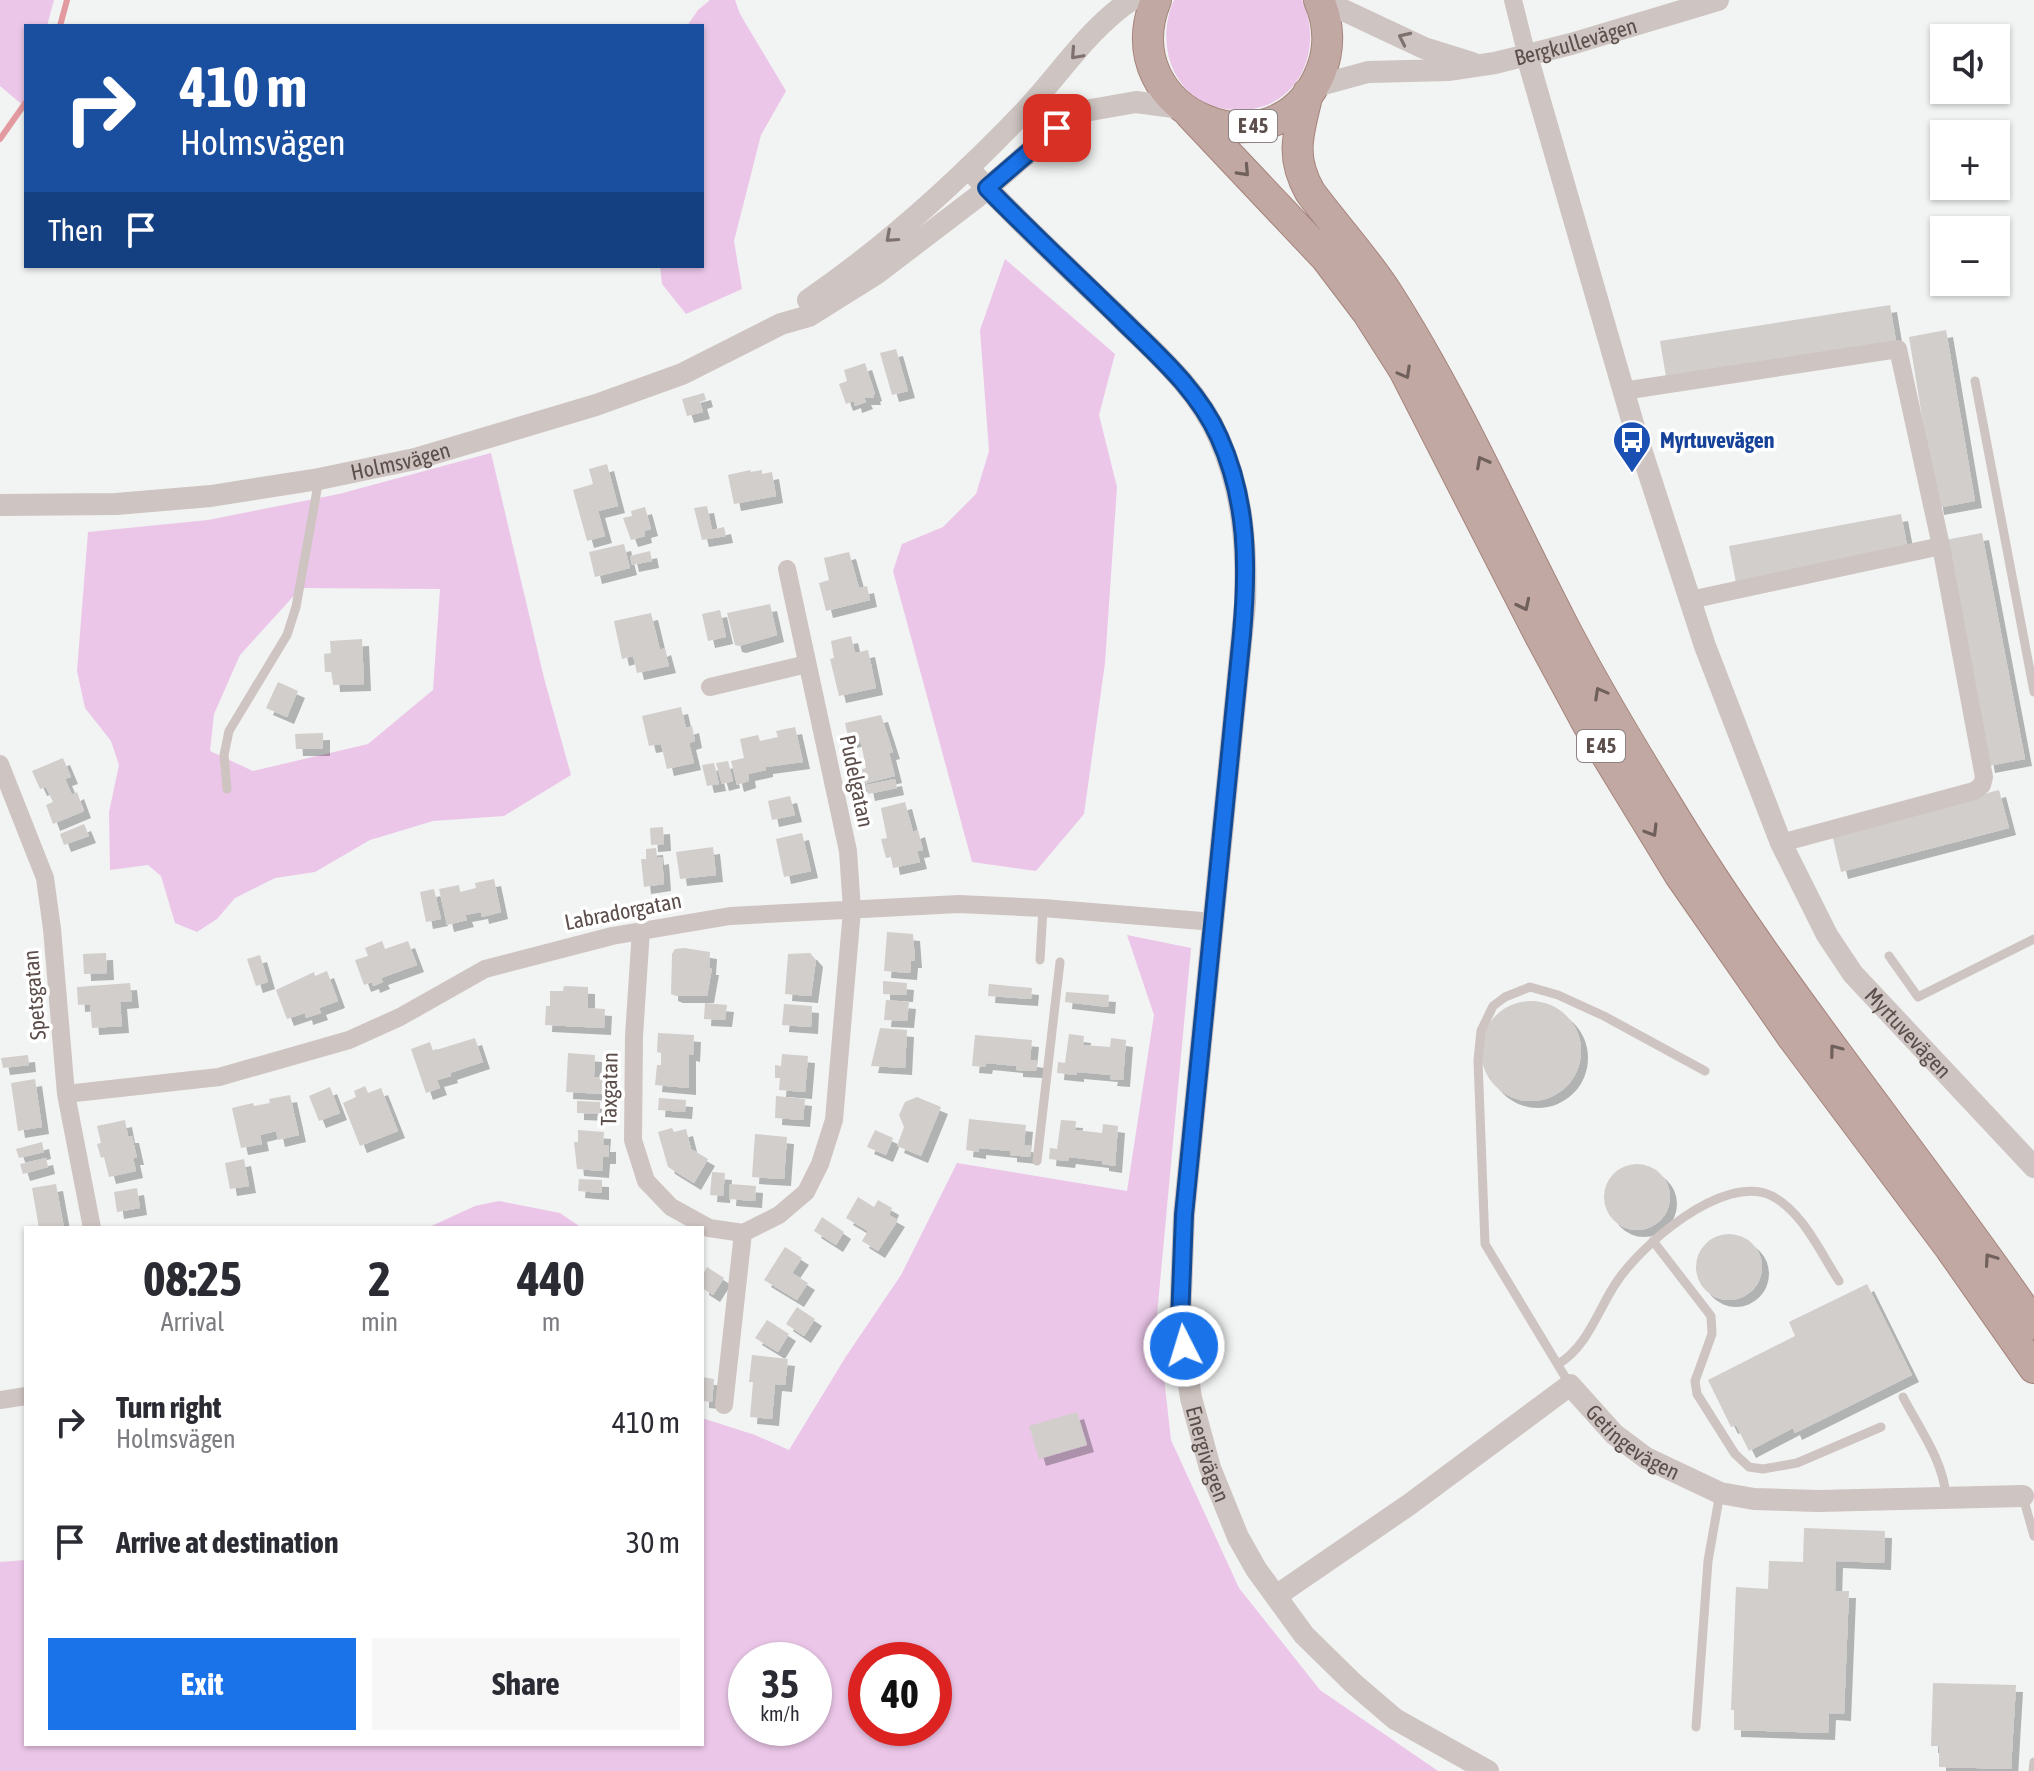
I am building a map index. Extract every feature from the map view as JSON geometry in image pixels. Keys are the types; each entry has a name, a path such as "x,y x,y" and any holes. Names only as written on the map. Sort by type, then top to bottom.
{"highway":[{"name":"E 45","path":"1156,0 1149,23 1150,58 1158,80 1326,258 1367,312 1404,370 1581,713 1679,874 1793,1038 1950,1248 2034,1368"},
{"name":"E 45","path":"1321,0 1328,38 1325,59 1311,90 1296,152 1302,179 1386,291 1428,359 1562,624 1609,710 1700,860 1813,1022 1971,1232 2034,1324"},
{"name":"E 45","path":"1185,111 1214,125 1253,126 1278,118 1311,90"}],"street":[{"name":"Holmsvägen","path":"781,324 802,304 872,254 968,168 1028,108 1107,19 1131,0"},
{"name":"Bergkullevägen","path":"1321,0 1424,48 1477,64"},
{"name":"Myrtuvevägen","path":"1513,0 1623,391 1705,646 1781,843 1827,935 1853,974 2034,1167"},
{"name":"Bergkullevägen","path":"1311,90 1368,72 1448,70 1527,56 1718,0"},
{"name":"Holmsvägen","path":"0,505 116,504 211,496 319,479 415,459 596,405 682,374 781,324 809,316 876,274 987,188 1057,128 1085,111 1136,102 1185,111"},
{"name":"Energivägen","path":"968,168 1164,360 1196,399 1219,436 1234,476 1244,527 1246,579 1184,1215 1180,1321 1191,1398 1210,1468 1238,1537 1256,1569 1304,1635 1395,1719 1488,1771"},
{"path":"1623,391 1898,349 1941,546 1984,777 1982,785 1974,791 1781,843"},
{"path":"1690,600 1941,546"},
{"name":"Pudelgatan","path":"787,569 848,851 852,910"},
{"path":"710,687 807,664"},
{"name":"Spetsgatan","path":"0,764 45,878 66,1094 92,1226"},
{"name":"Labradorgatan","path":"66,1094 219,1077 349,1040 400,1017 485,969 641,930 730,916 959,904 1214,922"},
{"path":"724,1405 743,1233 779,1215 806,1192 820,1164 834,1120 852,910"},
{"name":"Taxgatan","path":"641,930 634,1036 633,1140 646,1181 671,1207 709,1228 743,1233"},
{"name":"Getingevägen","path":"1276,1596 1410,1504 1570,1385 1614,1434 1646,1458 1720,1493 1754,1499 1802,1501 2023,1496"},
{"path":"0,1400 24,1396"}],"lane":[{"path":"1975,381 2034,692"},
{"path":"227,789 224,755 229,731 287,635 296,607 319,479"},
{"path":"1040,960 1043,908"},
{"name":"Myrtuvevägen","path":"1889,956 1918,997 2034,939"},
{"path":"1037,1161 1060,962"},
{"path":"1570,1385 1485,1244 1478,1060 1481,1031 1493,1006 1505,997 1530,987 1558,995 1604,1016 1705,1071"},
{"path":"1558,1364 1571,1357 1634,1258 1716,1197 1753,1189 1774,1197 1798,1218 1839,1281"},
{"path":"1653,1241 1711,1316 1712,1334 1695,1381 1697,1394 1735,1454 1749,1467 1763,1469 1797,1463 1881,1427"},
{"path":"1903,1397 1935,1457 1945,1484 1946,1499"},
{"path":"1696,1727 1708,1561 1720,1493"},
{"name":"Getingevägen","path":"2023,1496 2034,1536"},
{"path":"2033,1771 2034,1762"}],"shaded area":[{"path":"0,0 54,0 48,24 24,24 24,106 0,86"},
{"path":"710,0 735,0 740,14 786,91 761,135 734,241 742,289 686,314 662,284 660,268 704,268 704,24 688,24"},
{"path":"1174,0 1302,0 1310,38 1308,57 1291,89 1259,108 1238,110 1217,107 1200,100 1175,74 1169,57 1166,38"},
{"path":"1005,259 1115,354 1099,415 1117,487 1105,663 1084,814 1036,871 972,862 893,571 902,544 943,527 976,494 989,451 980,330"},
{"path":"491,453 544,678 571,775 504,816 433,821 370,840 315,872 275,878 235,898 217,919 197,932 175,923 161,876 148,865 110,870 109,812 119,765 111,741 85,708 77,671 88,532 208,520 339,494","holes":["301,588 440,589 433,690 368,744 253,771 210,751 214,714 240,655"]},
{"path":"1127,935 1191,948 1157,1315 1171,1440 1239,1588 1320,1690 1438,1771 0,1771 0,1562 24,1560 24,1746 704,1746 704,1419 789,1450 845,1358 901,1275 957,1163 1127,1191 1154,1015"},
{"path":"499,1201 560,1213 579,1226 431,1226 475,1206"}],"building":[{"path":"1890,305 1896,341 1666,377 1660,341"},
{"path":"1946,330 1975,501 1937,508 1909,337"},
{"path":"896,349 908,391 892,395 880,353"},
{"path":"865,363 874,398 864,398 866,402 855,406 854,401 846,404 839,384 847,381 844,370"},
{"path":"704,393 706,400 700,402 703,412 687,416 682,399"},
{"path":"607,464 618,506 598,511 605,536 587,541 573,490 593,484 589,469"},
{"path":"762,470 762,474 772,472 776,496 734,504 728,475"},
{"path":"707,506 712,530 724,527 726,536 702,540 694,508"},
{"path":"645,507 651,529 644,531 645,536 631,540 623,518 632,516 631,511"},
{"path":"1901,514 1908,550 1736,583 1729,546"},
{"path":"1982,533 2025,759 1988,766 1945,540"},
{"path":"624,544 630,568 595,577 589,552"},
{"path":"650,551 652,561 632,565 630,556"},
{"path":"849,552 859,588 867,586 870,600 826,611 819,583 829,580 824,558"},
{"path":"770,604 777,635 735,645 727,613"},
{"path":"720,610 726,637 708,641 702,614"},
{"path":"651,613 660,650 664,648 669,666 637,673 633,656 622,659 614,621"},
{"path":"851,636 855,653 868,650 876,688 839,696 830,659 834,658 831,641"},
{"path":"362,639 364,684 333,685 332,672 325,672 324,654 331,653 330,641"},
{"path":"278,682 298,691 287,717 266,708"},
{"path":"681,707 686,728 692,726 695,741 689,743 694,763 667,769 661,744 649,746 642,716"},
{"path":"881,715 893,752 889,753 895,776 859,785 855,771 866,768 860,739 849,741 845,723"},
{"path":"795,727 803,762 766,767 766,770 748,774 749,781 737,785 731,761 744,758 740,739 758,735 760,741 778,737 776,731"},
{"path":"323,733 323,749 296,749 295,734"},
{"path":"63,758 71,777 65,779 72,795 77,792 84,811 53,824 46,805 53,802 46,787 40,789 32,771"},
{"path":"728,761 733,781 722,784 716,763"},
{"path":"714,763 719,784 707,786 702,765"},
{"path":"895,779 897,788 868,794 866,785"},
{"path":"1999,790 2009,828 1841,872 1832,834"},
{"path":"790,796 795,815 772,820 768,801"},
{"path":"905,802 913,832 918,830 923,850 917,851 920,862 893,868 891,857 886,858 881,839 887,838 881,808"},
{"path":"84,824 89,836 64,845 60,834"},
{"path":"663,827 664,844 651,845 650,828"},
{"path":"802,833 811,871 784,877 776,839"},
{"path":"713,847 716,875 680,879 676,852"},
{"path":"656,848 657,858 662,857 664,884 644,887 641,859 646,859 646,849"},
{"path":"494,879 501,912 482,917 481,912 465,915 467,920 447,925 439,889 459,885 460,892 476,888 475,883"},
{"path":"434,889 441,919 426,922 420,892"},
{"path":"887,932 913,934 915,961 911,961 910,973 884,971"},
{"path":"382,941 385,949 408,941 417,965 381,978 383,982 373,986 372,982 364,985 355,960 368,956 365,948"},
{"path":"675,949 710,952 709,968 712,968 707,996 671,994 672,954"},
{"path":"106,953 107,973 84,974 83,954"},
{"path":"810,953 816,960 811,996 785,994 788,954"},
{"path":"260,955 268,982 256,986 247,959"},
{"path":"327,971 338,1001 319,1008 321,1013 306,1018 305,1013 287,1019 276,990 314,972 315,976"},
{"path":"883,981 907,983 906,995 883,994"},
{"path":"130,983 132,1001 120,1002 122,1026 92,1028 90,1004 78,1005 77,987"},
{"path":"989,984 1032,988 1031,999 988,996"},
{"path":"564,986 588,987 588,1008 605,1009 604,1028 545,1025 550,991 563,991"},
{"path":"1066,992 1109,995 1108,1007 1065,1002"},
{"path":"886,1000 909,1002 907,1021 884,1020"},
{"path":"1531,1001 1550,1005 1567,1015 1577,1032 1581,1051 1577,1070 1567,1087 1550,1097 1531,1101 1512,1097 1495,1087 1485,1070 1481,1051 1485,1032 1495,1015 1512,1005"},
{"path":"705,1003 727,1005 725,1020 704,1019"},
{"path":"784,1004 812,1006 811,1027 782,1025"},
{"path":"880,1028 907,1030 905,1068 871,1066"},
{"path":"658,1033 694,1035 693,1055 689,1054 689,1088 655,1085 657,1065 661,1065 661,1053 657,1052"},
{"path":"1069,1034 1084,1036 1083,1045 1110,1047 1111,1038 1126,1040 1123,1080 1110,1079 1111,1075 1057,1073 1058,1062 1065,1063"},
{"path":"975,1035 1032,1040 1030,1060 1037,1061 1036,1071 986,1063 985,1067 972,1066"},
{"path":"475,1038 483,1062 437,1080 440,1088 426,1093 411,1049 430,1042 433,1051"},
{"path":"568,1053 595,1055 594,1077 606,1077 605,1094 566,1092"},
{"path":"782,1054 808,1056 805,1092 779,1090 780,1078 775,1078 775,1065 781,1066"},
{"path":"28,1055 29,1065 3,1068 1,1058"},
{"path":"35,1079 42,1127 18,1131 11,1083"},
{"path":"365,1086 368,1093 381,1088 398,1131 360,1146 343,1103 356,1097 354,1091"},
{"path":"330,1087 340,1113 319,1121 309,1096"},
{"path":"290,1095 299,1135 278,1140 276,1131 260,1135 262,1144 241,1148 232,1108 270,1103 269,1099"},
{"path":"776,1096 805,1099 803,1120 775,1118"},
{"path":"917,1097 941,1107 921,1156 897,1146 904,1127 899,1115 905,1102"},
{"path":"659,1098 686,1100 685,1112 658,1110"},
{"path":"577,1101 600,1102 600,1114 577,1113"},
{"path":"969,1119 1026,1125 1024,1145 1031,1146 1030,1157 1010,1155 1010,1151 966,1150"},
{"path":"125,1120 137,1158 133,1158 136,1171 109,1177 97,1144 101,1143 97,1126"},
{"path":"1061,1120 1076,1121 1075,1130 1102,1133 1103,1124 1118,1126 1115,1166 1102,1164 1102,1161 1069,1157 1068,1161 1049,1159 1050,1148 1057,1149"},
{"path":"672,1128 674,1132 686,1129 691,1149 708,1159 694,1183 668,1167 658,1132"},
{"path":"578,1130 604,1132 603,1145 609,1145 609,1157 603,1157 602,1171 577,1169 574,1142 578,1142"},
{"path":"875,1130 893,1138 886,1155 867,1147"},
{"path":"755,1134 787,1137 784,1179 752,1177"},
{"path":"42,1142 44,1152 19,1158 16,1149"},
{"path":"46,1158 48,1167 23,1174 20,1164"},
{"path":"244,1159 249,1186 230,1189 225,1163"},
{"path":"1637,1164 1660,1174 1670,1197 1660,1220 1637,1230 1614,1220 1604,1197 1614,1174"},
{"path":"712,1172 725,1173 723,1196 710,1195"},
{"path":"579,1179 602,1180 602,1193 578,1191"},
{"path":"56,1184 64,1226 39,1226 32,1188"},
{"path":"730,1184 756,1186 755,1201 729,1199"},
{"path":"137,1188 140,1208 117,1212 114,1192"},
{"path":"858,1197 874,1207 878,1200 892,1208 889,1215 898,1220 878,1251 862,1241 868,1231 846,1218"},
{"path":"822,1217 844,1232 836,1245 814,1231"},
{"path":"1729,1234 1752,1244 1762,1267 1752,1290 1729,1300 1706,1290 1696,1267 1706,1244"},
{"path":"785,1247 802,1258 792,1273 808,1283 797,1300 764,1280"},
{"path":"707,1267 724,1278 713,1295 704,1289"},
{"path":"1867,1284 1912,1375 1795,1433 1793,1428 1749,1451 1736,1425 1731,1427 1708,1380 1795,1336 1789,1322"},
{"path":"797,1307 815,1319 804,1336 786,1324"},
{"path":"767,1320 789,1334 778,1352 755,1338"},
{"path":"752,1355 788,1359 785,1385 775,1384 772,1419 750,1417"},
{"path":"704,1377 714,1379 712,1402 704,1401"},
{"path":"1077,1412 1087,1445 1039,1459 1029,1426"},
{"path":"1804,1528 1885,1531 1884,1563 1836,1561 1835,1591 1849,1591 1844,1714 1829,1713 1828,1733 1734,1730 1734,1710 1731,1710 1736,1587 1768,1589 1769,1561 1803,1562"},
{"path":"1933,1683 2016,1685 2011,1769 1939,1767 1939,1746 1931,1746"}],"waterway":[{"path":"61,24 67,0"},
{"path":"0,139 24,105"}],"place":[{"name":"Myrtuvevägen","path":"1632,474"}],"route":[{"path":"1057,128 987,188 1164,360 1196,399 1219,436 1234,476 1247,553 1245,604 1184,1215 1180,1321 1184,1346"}]}
